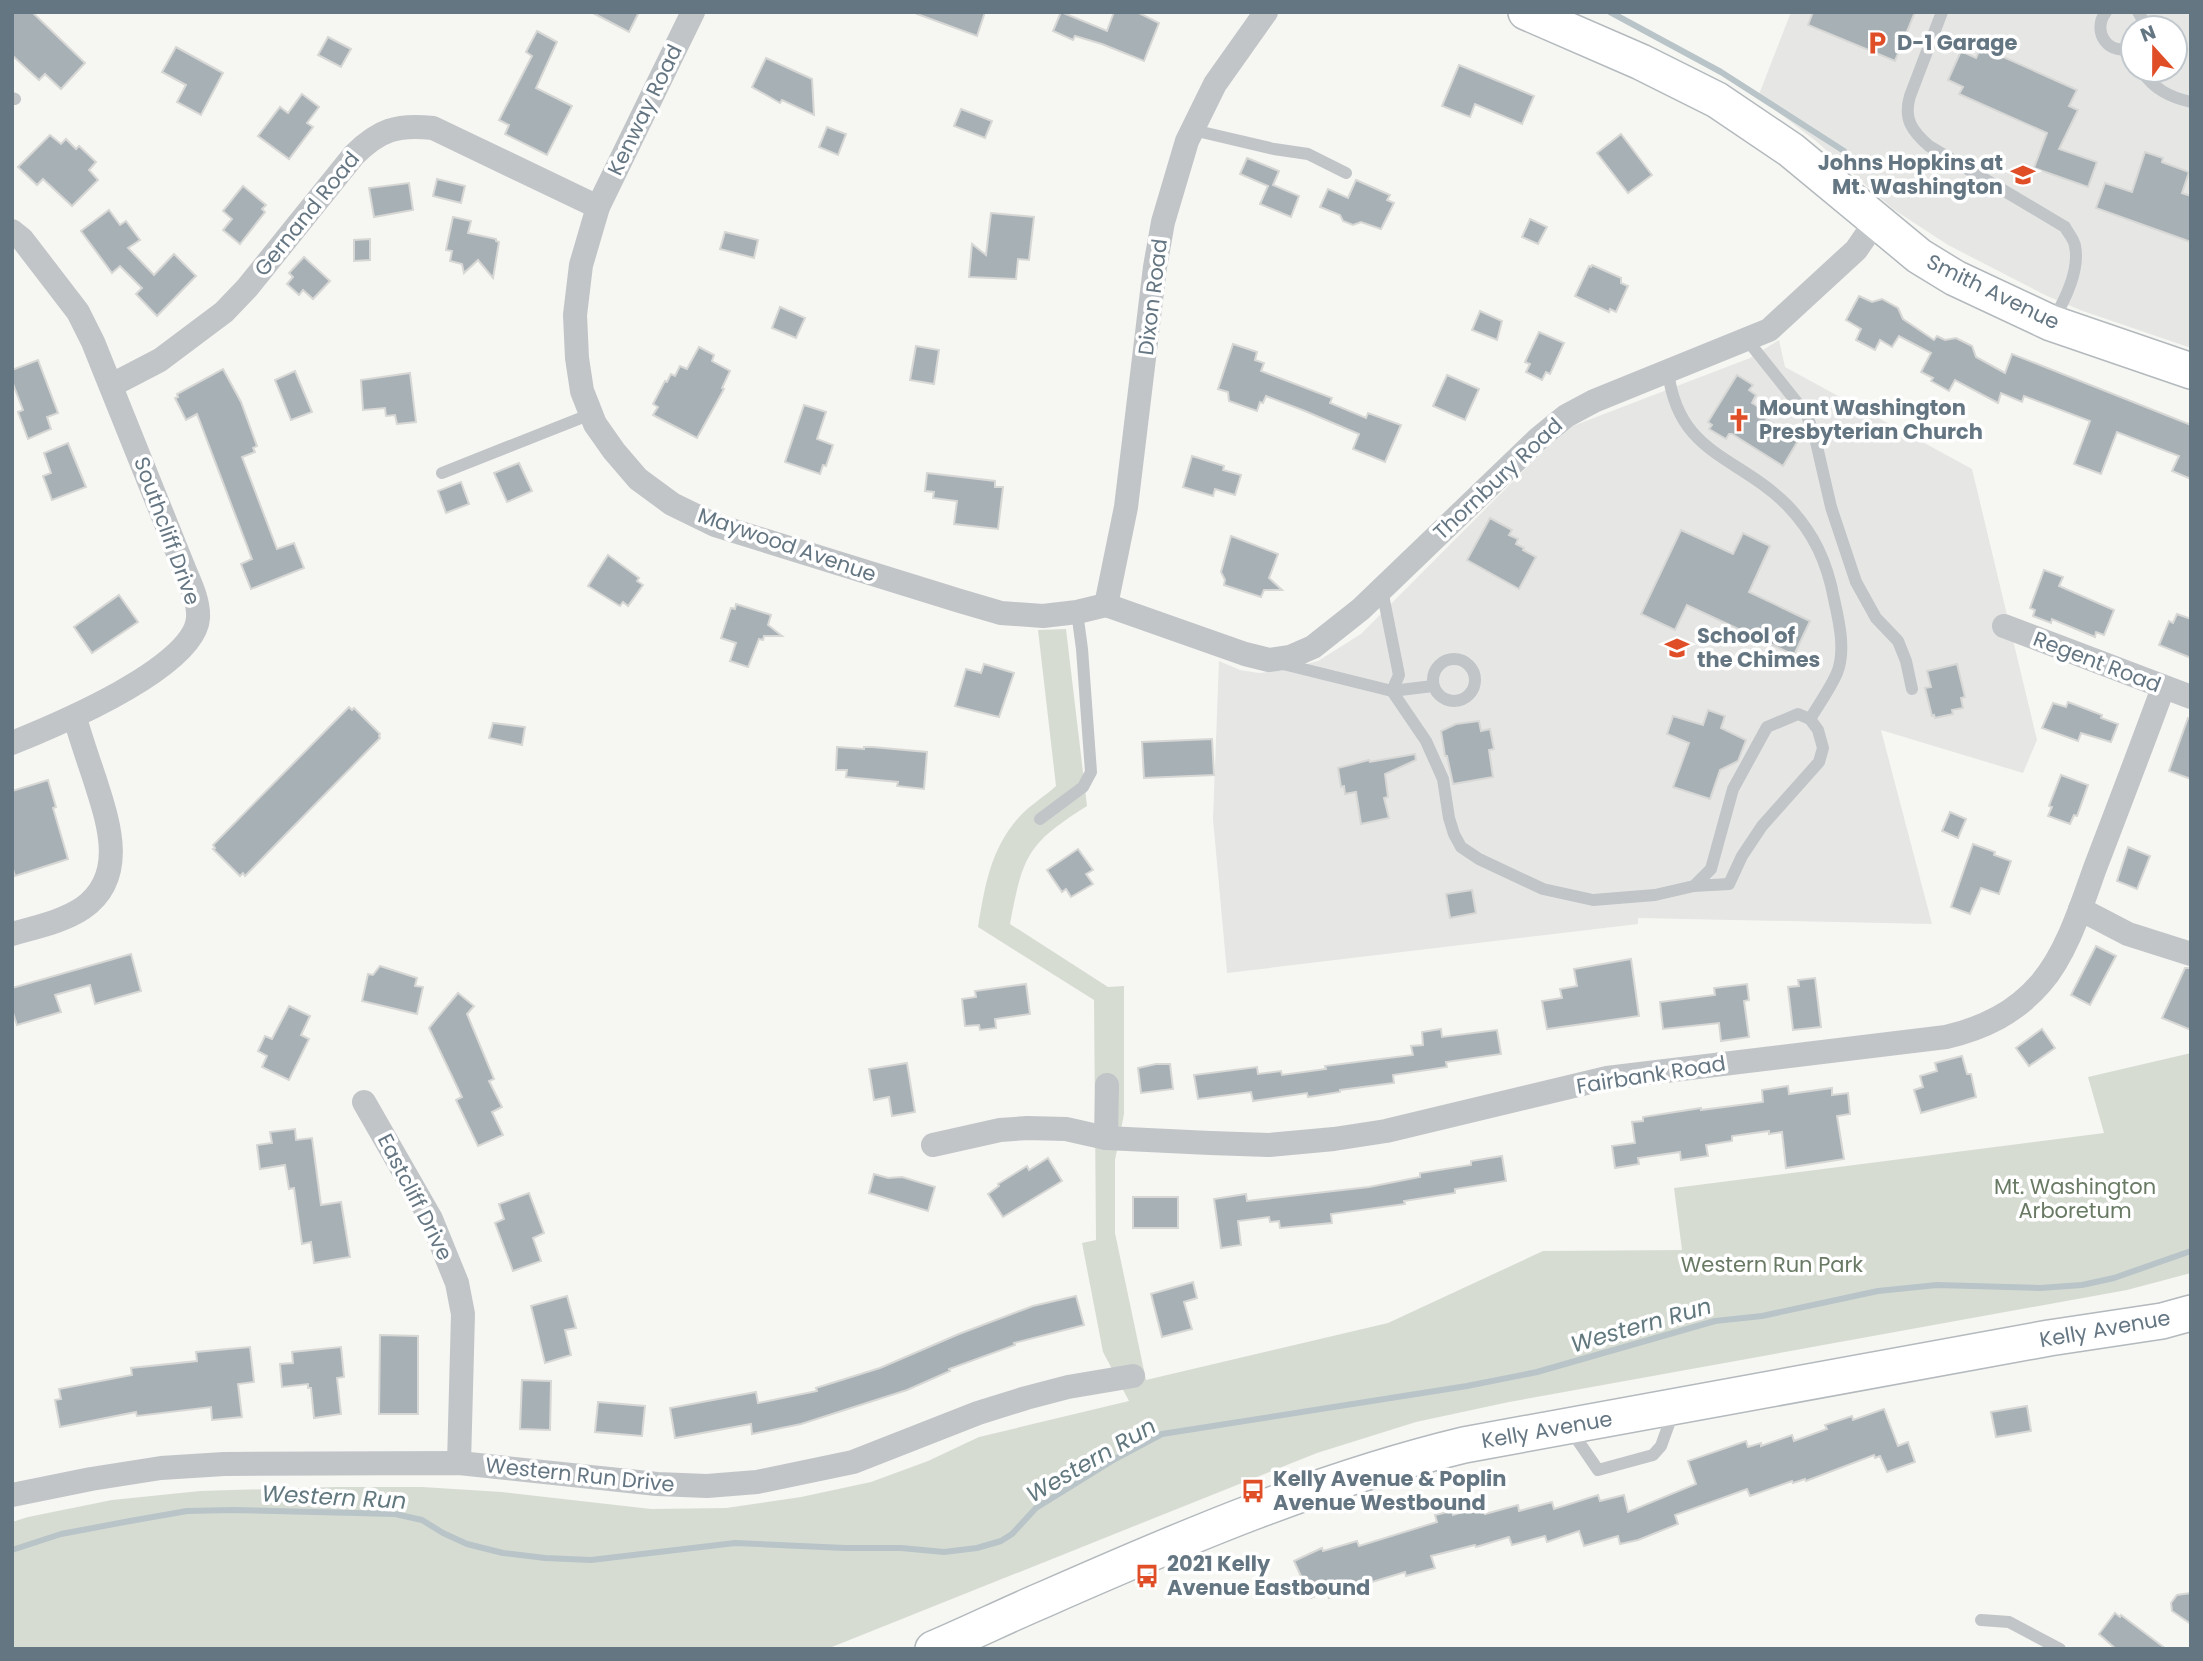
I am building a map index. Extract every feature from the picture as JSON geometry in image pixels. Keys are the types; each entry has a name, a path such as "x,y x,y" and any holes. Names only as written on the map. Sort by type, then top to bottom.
{"main road":[{"name":"Smith Avenue","path":"1547,16 1717,100 1791,150 1919,256 1955,278 2051,323 2191,371"},
{"name":"Kelly Avenue","path":"933,1649 1142,1558 1346,1478 1400,1461 1568,1426 2049,1338 2162,1321 2191,1313"}],"street":[{"name":"Kenway Road","path":"598,207 693,12"},
{"name":"Dixon Road","path":"1106,605 1126,507 1155,267 1163,222 1187,141 1215,84 1266,12"},
{"name":"Gernand Road","path":"112,385 160,360 224,312 247,288 354,155 369,140 388,130 411,125 433,128 598,207"},
{"name":"Maywood Avenue","path":"598,207 581,265 575,315 577,358 582,391 591,414 614,451 638,479 673,504 715,525 1001,612 1043,616 1106,605"},
{"name":"Thornbury Road","path":"1106,605 1269,660 1290,657 1313,647 1382,588 1539,438 1566,416 1594,401 1748,341 1769,330 1856,250 1876,221"},
{"path":"12,231 22,239 78,312 112,385"},
{"name":"Southcliff Drive","path":"12,743 75,718 122,693 167,660 190,639 198,617 186,571 112,385"},
{"name":"Regent Road","path":"2004,626 2191,697"},
{"name":"Fairbank Road","path":"933,1145 1000,1130 1027,1128 1066,1129 1106,1138 1269,1145 1335,1139 1386,1131 1607,1078 1946,1037 1998,1020 2021,1003 2054,965 2080,909 2163,688"},
{"path":"12,934 63,918 83,907 97,894 110,864 112,844 109,824 75,718"},
{"path":"2080,909 2128,934 2191,954"},
{"path":"1106,1138 1107,1084"},
{"name":"Eastcliff Drive","path":"364,1102 431,1219 457,1283 463,1314 458,1463"},
{"name":"Western Run Drive","path":"12,1495 161,1468 224,1464 458,1463 657,1484 707,1486 757,1482 853,1462 978,1413 1026,1398 1068,1387 1133,1376"}],"lane":[{"path":"1942,12 1906,108 1909,123 1915,135 1929,146 2064,227 2075,243 2076,257 2064,299 2051,323"},
{"path":"2106,12 2101,18 2099,28 2102,39 2119,50"},
{"path":"2151,84 2170,97 2191,102"},
{"path":"1193,130 1273,149 1308,154 1346,173"},
{"path":"1748,341 1807,415 1831,507 1856,582 1876,618 1898,641 1912,689"},
{"path":"1668,372 1671,394 1679,415 1698,441 1723,456 1787,505 1825,559 1839,622 1841,649 1838,670 1810,719"},
{"path":"442,473 591,414"},
{"path":"1382,588 1399,675 1392,691"},
{"path":"1040,819 1083,787 1091,772 1077,612"},
{"path":"1269,660 1392,691 1433,686"},
{"path":"1392,691 1426,741 1443,779 1449,818 1461,847 1479,859 1543,889 1593,900 1655,895 1694,886 1729,884 1742,856 1762,826 1819,762 1823,748 1818,730 1810,719 1798,714 1767,727 1732,789 1711,869 1694,886"},
{"path":"1568,1426 1598,1470 1653,1455 1661,1446 1675,1407"},
{"path":"1981,1620 2009,1622 2060,1649"}],"shaded area":[{"name":"Johns Hopkins at Mt. Washington","path":"1791,12 2191,12 2191,348 2080,310 1948,245 1893,209 1816,141 1758,97"},
{"name":"School of the Chimes","path":"1779,340 1785,367 1972,469 2037,740 2023,773 1881,730 1932,924 1638,918 1638,924 1227,973 1213,819 1219,661 1240,670 1259,673 1318,661 1361,634 1565,429 1750,358"}],"green space":[{"name":"Western Run Park","path":"1066,629 1087,806 1051,831 1031,853 1019,882 1010,924 1108,987 1124,986 1124,1114 1115,1160 1115,1233 1146,1380 1388,1323 1543,1251 1682,1250 1674,1188 2104,1133 2088,1077 2191,1053 2191,1273 2127,1290 1509,1402 1416,1422 1317,1453 827,1649 12,1649 12,1522 28,1517 112,1500 200,1491 335,1487 422,1487 502,1492 651,1509 726,1508 801,1497 871,1482 928,1461 979,1437 1129,1401 1103,1352 1082,1243 1096,1240 1094,1000 978,927 987,881 1003,839 1022,814 1056,786 1038,630"}],"building":[{"path":"12,12 32,12 85,63 61,89 45,74 39,80 12,55"},
{"path":"591,12 639,12 629,32"},
{"path":"985,12 977,36 917,14"},
{"path":"1061,12 1107,31 1114,12 1137,12 1159,23 1144,61 1102,44 1075,36 1073,40 1053,31"},
{"name":"D-1 Garage","path":"1813,12 1915,12 1895,61 1808,25"},
{"path":"537,31 557,42 536,88 572,106 547,155 505,134 509,125 499,120 532,56 526,52"},
{"path":"328,37 351,49 341,67 318,55"},
{"path":"176,47 223,73 201,115 177,102 186,85 162,72"},
{"path":"1981,47 2077,90 2069,106 2078,110 2059,149 2097,162 2088,187 2034,168 2047,133 1959,94 1963,87 1948,80 1961,51 1976,58"},
{"path":"766,58 812,79 814,115 782,100 780,103 752,87"},
{"path":"1459,65 1534,96 1522,124 1475,104 1470,117 1442,106"},
{"path":"302,94 319,107 307,123 313,127 289,159 258,136 280,107 288,113"},
{"path":"961,109 992,121 985,138 954,126"},
{"path":"827,127 846,134 838,155 819,147"},
{"path":"1621,134 1652,175 1628,193 1597,153"},
{"path":"50,135 61,144 66,139 76,149 79,146 96,162 89,170 98,180 72,206 43,179 37,185 18,167"},
{"path":"2145,152 2189,172 2182,193 2191,196 2191,242 2096,208 2105,183 2132,192"},
{"path":"1247,158 1279,171 1273,185 1299,196 1291,217 1260,204 1268,186 1240,174"},
{"path":"437,179 465,186 461,203 433,196"},
{"path":"1356,180 1390,195 1387,200 1394,203 1381,229 1361,222 1353,225 1343,221 1340,215 1320,207 1328,189 1348,198"},
{"path":"409,183 413,210 374,217 369,188"},
{"path":"243,186 266,205 262,209 265,212 240,244 223,230 232,219 223,211"},
{"path":"109,210 120,225 126,221 140,240 128,248 154,275 174,254 196,276 157,316 136,294 142,288 120,266 112,273 81,231"},
{"path":"991,213 1034,217 1029,260 1018,259 1016,279 969,277 972,244 986,255"},
{"path":"453,217 471,221 468,233 499,242 493,278 478,260 464,273 462,264 450,261 452,251 446,250"},
{"path":"1530,219 1547,227 1538,244 1522,237"},
{"path":"725,232 758,240 754,258 720,249"},
{"path":"370,239 370,260 354,261 354,240"},
{"path":"304,257 330,281 313,299 303,290 299,295 287,284 293,277 289,273"},
{"path":"1589,266 1621,278 1621,283 1628,286 1616,312 1610,309 1609,312 1575,296"},
{"path":"1859,296 1872,302 1882,299 1898,308 1903,319 1934,340 1937,336 1945,340 1956,338 1972,346 1976,357 2005,373 2012,354 2191,425 2191,479 2172,471 2179,456 2117,432 2101,474 2074,464 2090,421 2024,396 2022,402 2001,393 1998,403 1955,380 1949,391 1921,372 1931,353 1899,336 1892,347 1880,340 1875,350 1856,340 1861,329 1846,320"},
{"path":"780,307 805,318 796,338 772,328"},
{"path":"1480,311 1502,321 1497,340 1472,330"},
{"path":"1539,332 1564,343 1550,374 1546,372 1542,380 1526,372 1530,364 1525,362"},
{"path":"1233,344 1257,352 1255,360 1264,363 1261,371 1332,398 1330,403 1366,418 1368,413 1401,425 1385,462 1353,449 1359,434 1305,411 1266,396 1257,411 1229,401 1228,392 1218,389"},
{"path":"916,346 939,350 934,384 910,380"},
{"path":"699,347 714,355 712,361 730,371 722,388 724,389 697,438 653,415 658,407 653,404 665,381 667,382 671,374 675,376 680,366 687,369"},
{"path":"38,360 58,413 47,417 51,429 28,439 18,412 23,410 12,381 12,370"},
{"path":"223,369 241,402 257,446 253,448 255,452 242,457 277,549 294,543 304,568 251,589 241,564 252,559 197,414 186,420 175,398 178,397 177,394"},
{"path":"295,371 312,412 291,420 275,380"},
{"path":"410,373 416,422 397,424 395,415 386,416 385,408 363,410 361,380"},
{"path":"1447,375 1479,389 1465,420 1433,406"},
{"name":"Mount Washington Presbyterian Church","path":"1737,375 1753,385 1749,390 1756,395 1752,403 1770,414 1766,419 1799,439 1783,466 1732,434 1726,439 1709,429 1712,425 1708,422"},
{"path":"804,405 826,412 817,439 833,445 826,466 823,465 820,474 785,462"},
{"path":"68,443 86,487 52,500 43,476 51,473 44,453"},
{"path":"1192,456 1224,466 1223,470 1241,475 1235,495 1215,489 1213,496 1183,487"},
{"path":"519,463 532,491 507,502 494,473"},
{"path":"927,473 995,481 995,487 1003,487 998,529 954,524 957,501 933,498 934,492 925,491"},
{"path":"461,482 469,504 446,513 438,491"},
{"path":"1490,518 1512,530 1509,535 1518,539 1516,544 1536,557 1519,589 1467,560"},
{"path":"1681,530 1733,554 1743,533 1770,546 1749,592 1810,621 1794,655 1687,605 1675,630 1641,614"},
{"path":"1231,536 1278,554 1269,578 1282,590 1264,590 1261,597 1224,585 1221,572"},
{"path":"608,555 639,578 637,581 643,585 628,606 623,602 620,606 588,586"},
{"path":"2044,570 2063,577 2059,586 2114,610 2104,635 2096,632 2095,637 2052,619 2051,623 2033,616 2035,610 2030,608"},
{"path":"119,595 138,622 92,653 74,627"},
{"path":"736,604 771,615 768,625 782,636 764,636 763,640 759,639 748,667 730,661 736,643 721,638 731,608 735,609"},
{"path":"2177,614 2191,619 2191,658 2159,645 2169,621 2173,623"},
{"path":"984,664 1014,673 999,717 955,706 966,669 981,673"},
{"path":"1957,664 1965,697 1961,698 1963,708 1952,710 1953,714 1935,718 1932,716 1925,688 1931,687 1927,671"},
{"path":"2068,702 2118,724 2111,742 2081,733 2078,741 2042,728 2053,703 2066,707"},
{"path":"349,707 352,710 354,708 380,734 380,738 245,876 243,873 240,876 213,849 213,845"},
{"path":"1708,710 1725,716 1721,728 1746,740 1738,761 1720,770 1710,799 1673,787 1689,743 1667,734 1673,716 1703,725"},
{"path":"2188,718 2191,719 2191,779 2169,771"},
{"path":"1479,721 1481,731 1490,729 1494,749 1489,750 1493,777 1453,784 1441,731 1456,724"},
{"path":"493,723 525,727 522,745 489,738"},
{"path":"1212,739 1214,775 1144,778 1142,742"},
{"path":"837,747 927,752 924,789 897,786 898,782 846,777 847,770 836,770"},
{"path":"1415,754 1416,760 1385,774 1388,797 1384,798 1389,818 1361,824 1356,792 1345,794 1338,768 1369,760 1370,762"},
{"path":"2061,775 2088,785 2077,816 2074,815 2070,824 2048,816"},
{"path":"48,780 68,859 15,876 12,866 12,791"},
{"path":"1950,812 1966,819 1958,838 1942,831"},
{"path":"1973,844 2011,861 1999,894 1981,888 1970,914 1951,907"},
{"path":"2128,847 2150,856 2137,889 2117,881"},
{"path":"1078,849 1093,870 1086,874 1093,884 1071,897 1066,889 1062,892 1047,870"},
{"path":"1472,890 1476,913 1450,918 1446,894"},
{"path":"2096,946 2116,956 2090,1005 2071,995"},
{"path":"131,954 141,991 95,1004 90,985 55,995 61,1012 17,1025 12,1010 12,988"},
{"path":"1631,959 1639,1016 1547,1029 1542,1001 1562,998 1560,989 1577,986 1574,969"},
{"path":"380,966 417,978 415,986 423,987 417,1014 362,1001 368,974 373,975"},
{"path":"2185,968 2191,968 2191,1030 2162,1018"},
{"path":"1815,978 1821,1027 1793,1030 1788,987 1799,986 1798,980"},
{"path":"1026,984 1030,1014 995,1019 996,1028 980,1030 979,1025 965,1026 962,999 976,997 975,991"},
{"path":"1747,984 1749,1000 1744,1001 1749,1037 1721,1041 1719,1023 1663,1029 1660,1002 1715,995 1714,988"},
{"path":"458,993 474,1006 467,1014 494,1079 489,1081 502,1107 492,1112 503,1135 478,1146 456,1100 462,1097 429,1028"},
{"path":"289,1006 310,1016 301,1035 309,1039 289,1080 262,1067 267,1056 258,1051 265,1036 272,1039"},
{"path":"1441,1029 1442,1037 1497,1030 1501,1054 1446,1062 1447,1067 1393,1075 1394,1083 1308,1097 1307,1093 1253,1101 1251,1092 1198,1099 1194,1075 1257,1067 1258,1074 1281,1071 1282,1075 1326,1069 1325,1066 1413,1055 1411,1046 1423,1045 1422,1032"},
{"path":"2042,1029 2055,1048 2029,1066 2016,1048"},
{"path":"1962,1056 1967,1074 1971,1074 1976,1097 1921,1113 1914,1090 1923,1087 1920,1076 1937,1071 1935,1063"},
{"path":"907,1063 915,1112 892,1116 889,1097 874,1100 869,1069"},
{"path":"1170,1064 1173,1089 1141,1093 1138,1068"},
{"path":"1788,1086 1789,1094 1832,1088 1832,1095 1848,1093 1850,1114 1837,1116 1844,1159 1786,1168 1782,1132 1769,1134 1769,1131 1732,1136 1732,1141 1706,1145 1708,1156 1681,1160 1680,1152 1638,1158 1639,1164 1615,1168 1612,1146 1635,1143 1632,1122 1643,1121 1643,1117 1701,1108 1763,1102 1762,1090"},
{"path":"295,1129 296,1140 312,1138 321,1205 341,1202 350,1257 314,1263 311,1242 302,1244 294,1188 289,1189 285,1165 260,1169 257,1145 272,1143 270,1132"},
{"path":"1502,1156 1506,1181 1455,1189 1455,1193 1404,1201 1405,1204 1331,1214 1332,1223 1280,1228 1279,1221 1270,1222 1269,1217 1238,1221 1241,1245 1221,1248 1214,1199 1246,1194 1247,1201 1369,1187 1420,1177 1420,1173 1471,1165 1471,1161"},
{"path":"1048,1158 1062,1181 1003,1217 988,1194 999,1186 998,1184 1027,1166 1029,1170"},
{"path":"874,1174 888,1178 902,1177 935,1187 928,1211 869,1193"},
{"path":"529,1193 544,1233 533,1238 541,1261 513,1271 495,1223 504,1219 499,1204"},
{"path":"1133,1197 1178,1197 1178,1228 1133,1228"},
{"path":"1193,1282 1197,1298 1184,1302 1192,1329 1162,1337 1151,1294"},
{"path":"567,1296 576,1328 565,1330 571,1355 545,1363 531,1306"},
{"path":"1076,1296 1084,1325 1014,1343 1015,1345 949,1369 950,1371 907,1390 801,1424 752,1434 751,1424 675,1438 670,1408 756,1392 758,1403 817,1391 816,1388 880,1368 1033,1306"},
{"path":"380,1335 418,1336 418,1414 379,1414"},
{"path":"250,1347 254,1382 238,1384 242,1417 212,1420 211,1407 137,1416 136,1412 60,1427 55,1400 61,1399 59,1389 132,1375 131,1368 197,1361 196,1352"},
{"path":"341,1347 344,1377 337,1378 341,1414 314,1418 311,1388 308,1388 308,1384 282,1387 280,1364 293,1363 292,1352"},
{"path":"522,1380 551,1381 550,1430 520,1429"},
{"path":"598,1402 645,1406 642,1436 595,1432"},
{"path":"2027,1406 2031,1431 1996,1437 1991,1412"},
{"path":"1884,1409 1898,1446 1908,1442 1915,1462 1887,1472 1880,1456 1875,1458 1874,1455 1806,1481 1792,1481 1750,1496 1747,1489 1675,1515 1678,1524 1638,1540 1620,1544 1618,1536 1584,1546 1579,1531 1547,1542 1545,1536 1512,1545 1509,1537 1431,1556 1435,1568 1406,1576 1405,1572 1329,1598 1326,1591 1311,1598 1294,1561 1322,1548 1323,1551 1357,1541 1359,1546 1437,1522 1435,1515 1452,1511 1453,1515 1482,1506 1485,1514 1518,1505 1519,1511 1552,1502 1554,1509 1598,1495 1600,1501 1624,1495 1628,1512 1696,1484 1688,1461 1746,1441 1748,1447 1761,1443 1761,1446 1792,1435 1794,1441 1827,1429 1825,1425 1852,1416 1853,1420"},
{"path":"2191,1593 2191,1624 2172,1611 2171,1603 2177,1595"},
{"path":"2115,1613 2166,1649 2116,1649 2099,1634"}],"waterway":[{"path":"1610,12 1721,72 1844,151"},
{"name":"Western Run","path":"12,1550 61,1534 130,1521 187,1511 233,1510 395,1514 422,1520 467,1544 503,1553 545,1558 591,1560 735,1543 901,1548 944,1552 977,1548 1001,1541 1012,1534 1036,1508 1115,1459 1162,1434 1467,1386 1537,1372 1715,1321 1762,1316 1878,1291 1937,1285 2040,1288 2082,1285 2114,1278 2191,1251"}],"place":[{"name":"D-1 Garage","path":"1877,43"},
{"name":"Johns Hopkins at Mt. Washington","path":"2023,175"},
{"name":"Mount Washington Presbyterian Church","path":"1739,420"},
{"name":"School of the Chimes","path":"1677,648"},
{"name":"Kelly Avenue & Poplin Avenue Westbound","path":"1253,1491"},
{"name":"2021 Kelly Avenue Eastbound","path":"1147,1576"}],"park label":[{"name":"Mt. Washington Arboretum","path":"2075,1199"}]}
